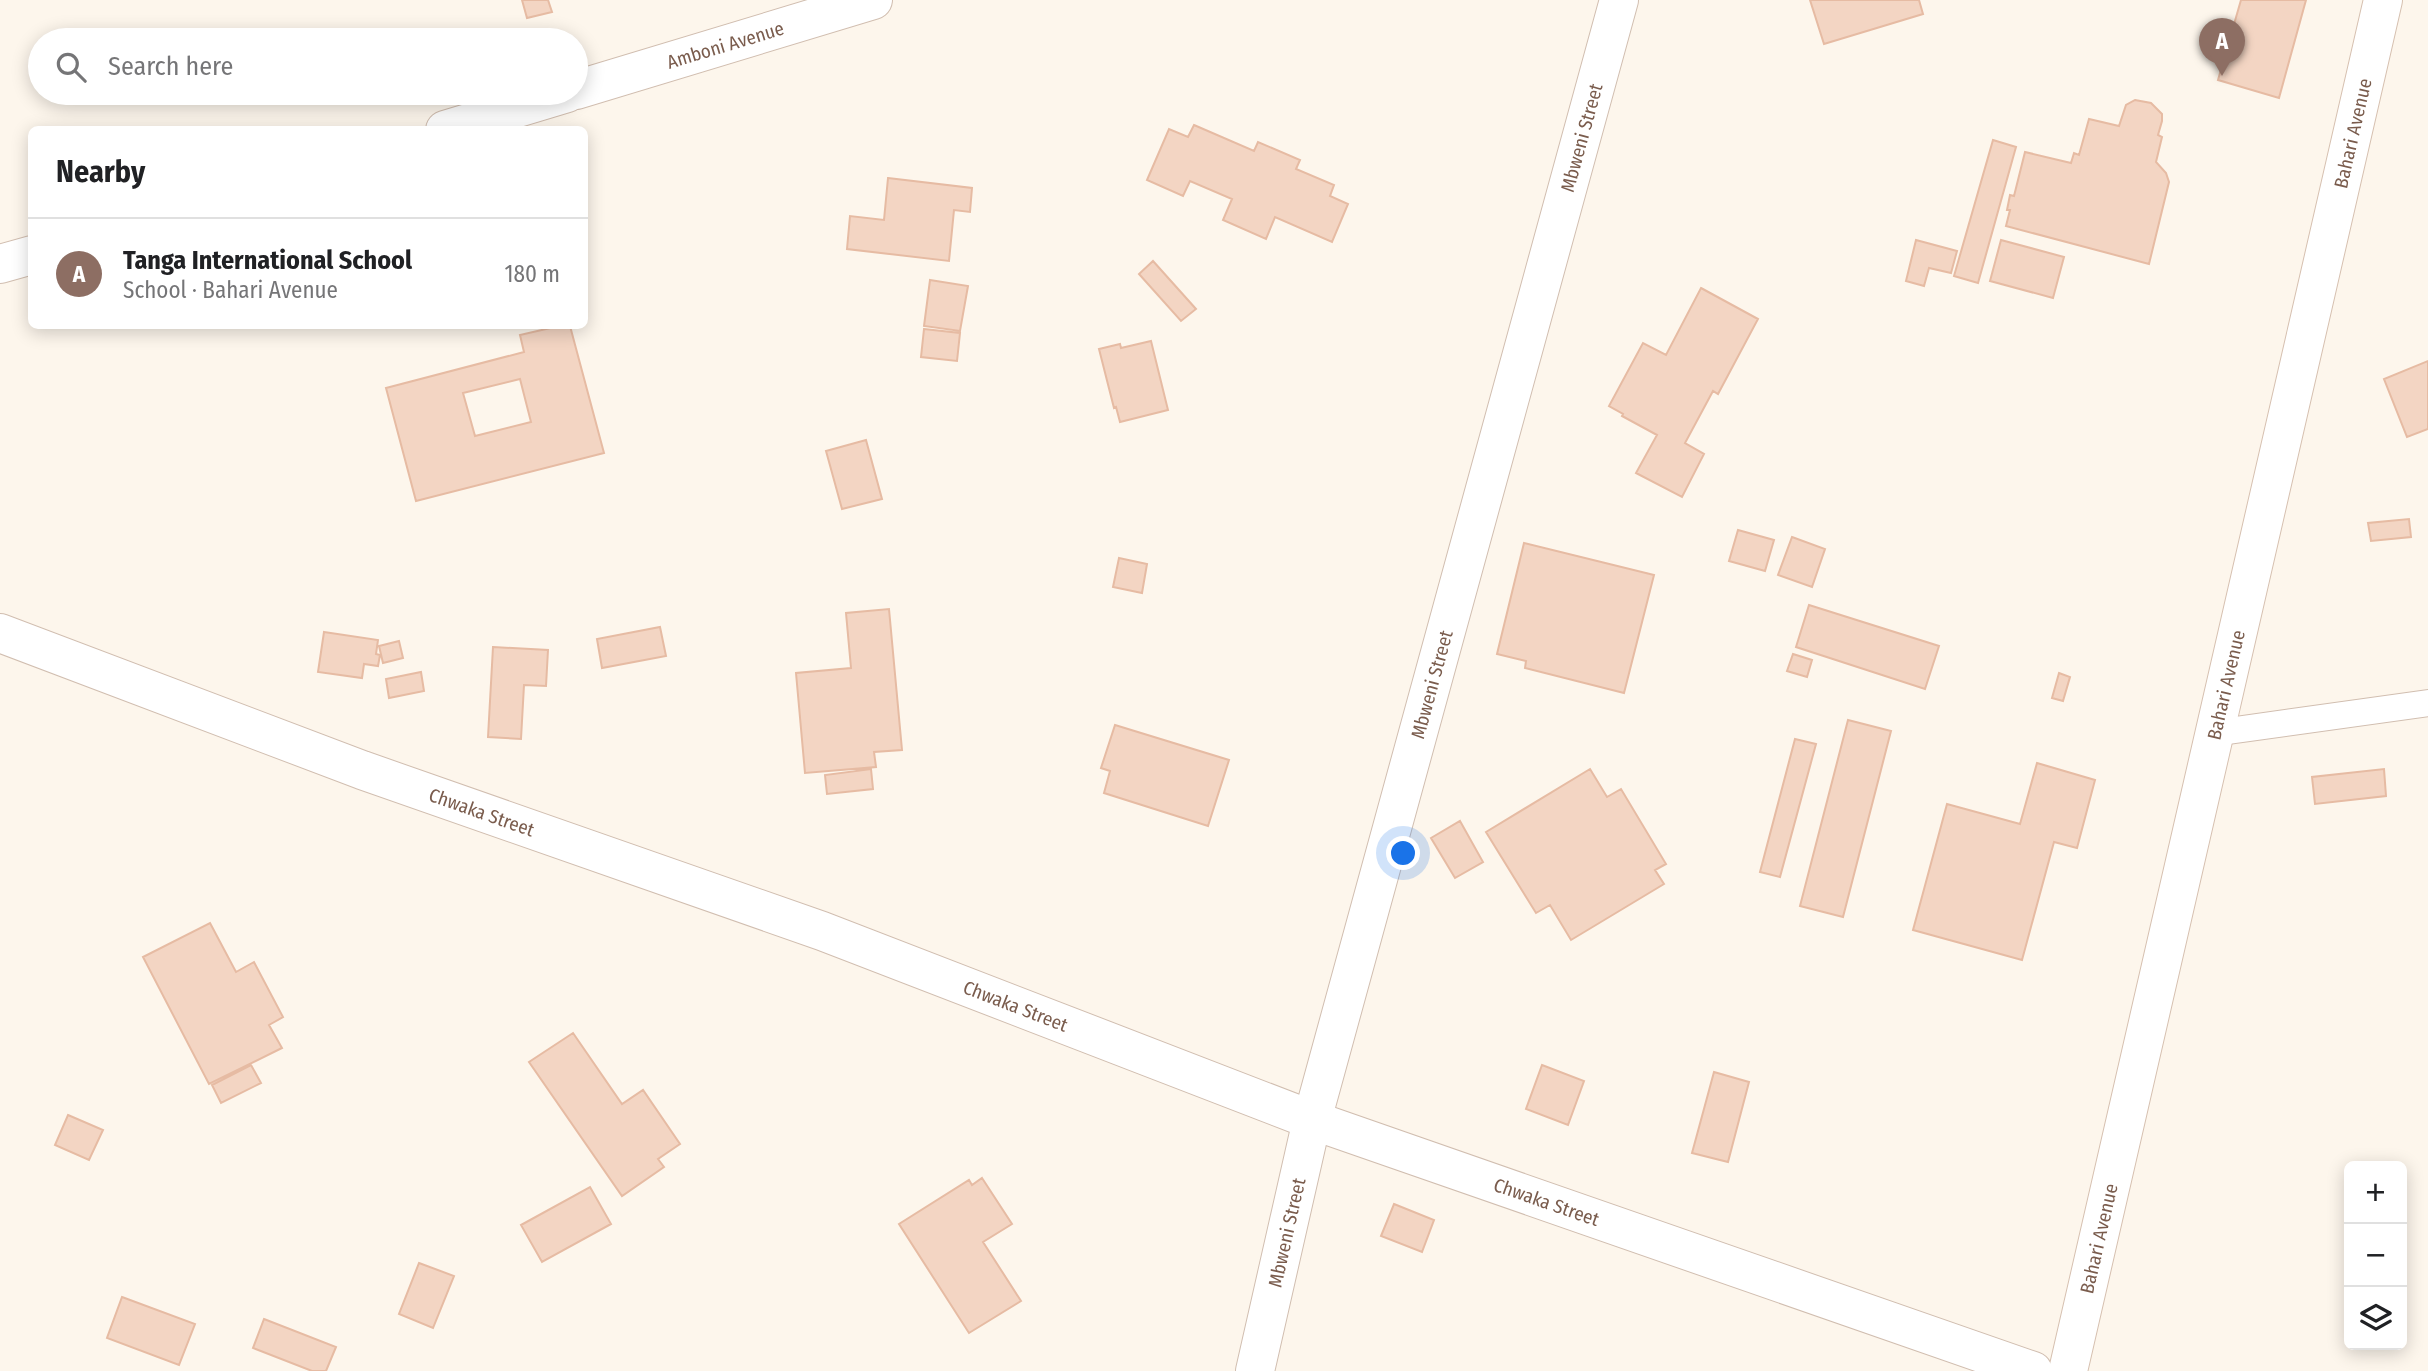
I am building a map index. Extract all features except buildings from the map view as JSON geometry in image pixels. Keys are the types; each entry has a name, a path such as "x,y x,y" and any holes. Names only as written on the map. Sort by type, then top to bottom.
{"street":[{"name":"Amboni Avenue","path":"588,86 873,0"},
{"name":"Mbweni Street","path":"1255,1371 1312,1120 1619,0"},
{"name":"Bahari Avenue","path":"2068,1371 2384,0"},
{"path":"458,126 527,105"},
{"path":"0,264 28,256"},
{"name":"Chwaka Street","path":"0,633 362,770 822,931 1312,1120 2034,1371"}],"lane":[{"path":"2214,733 2428,703"}],"place":[{"name":"Tanga International School","path":"2222,76"}]}
